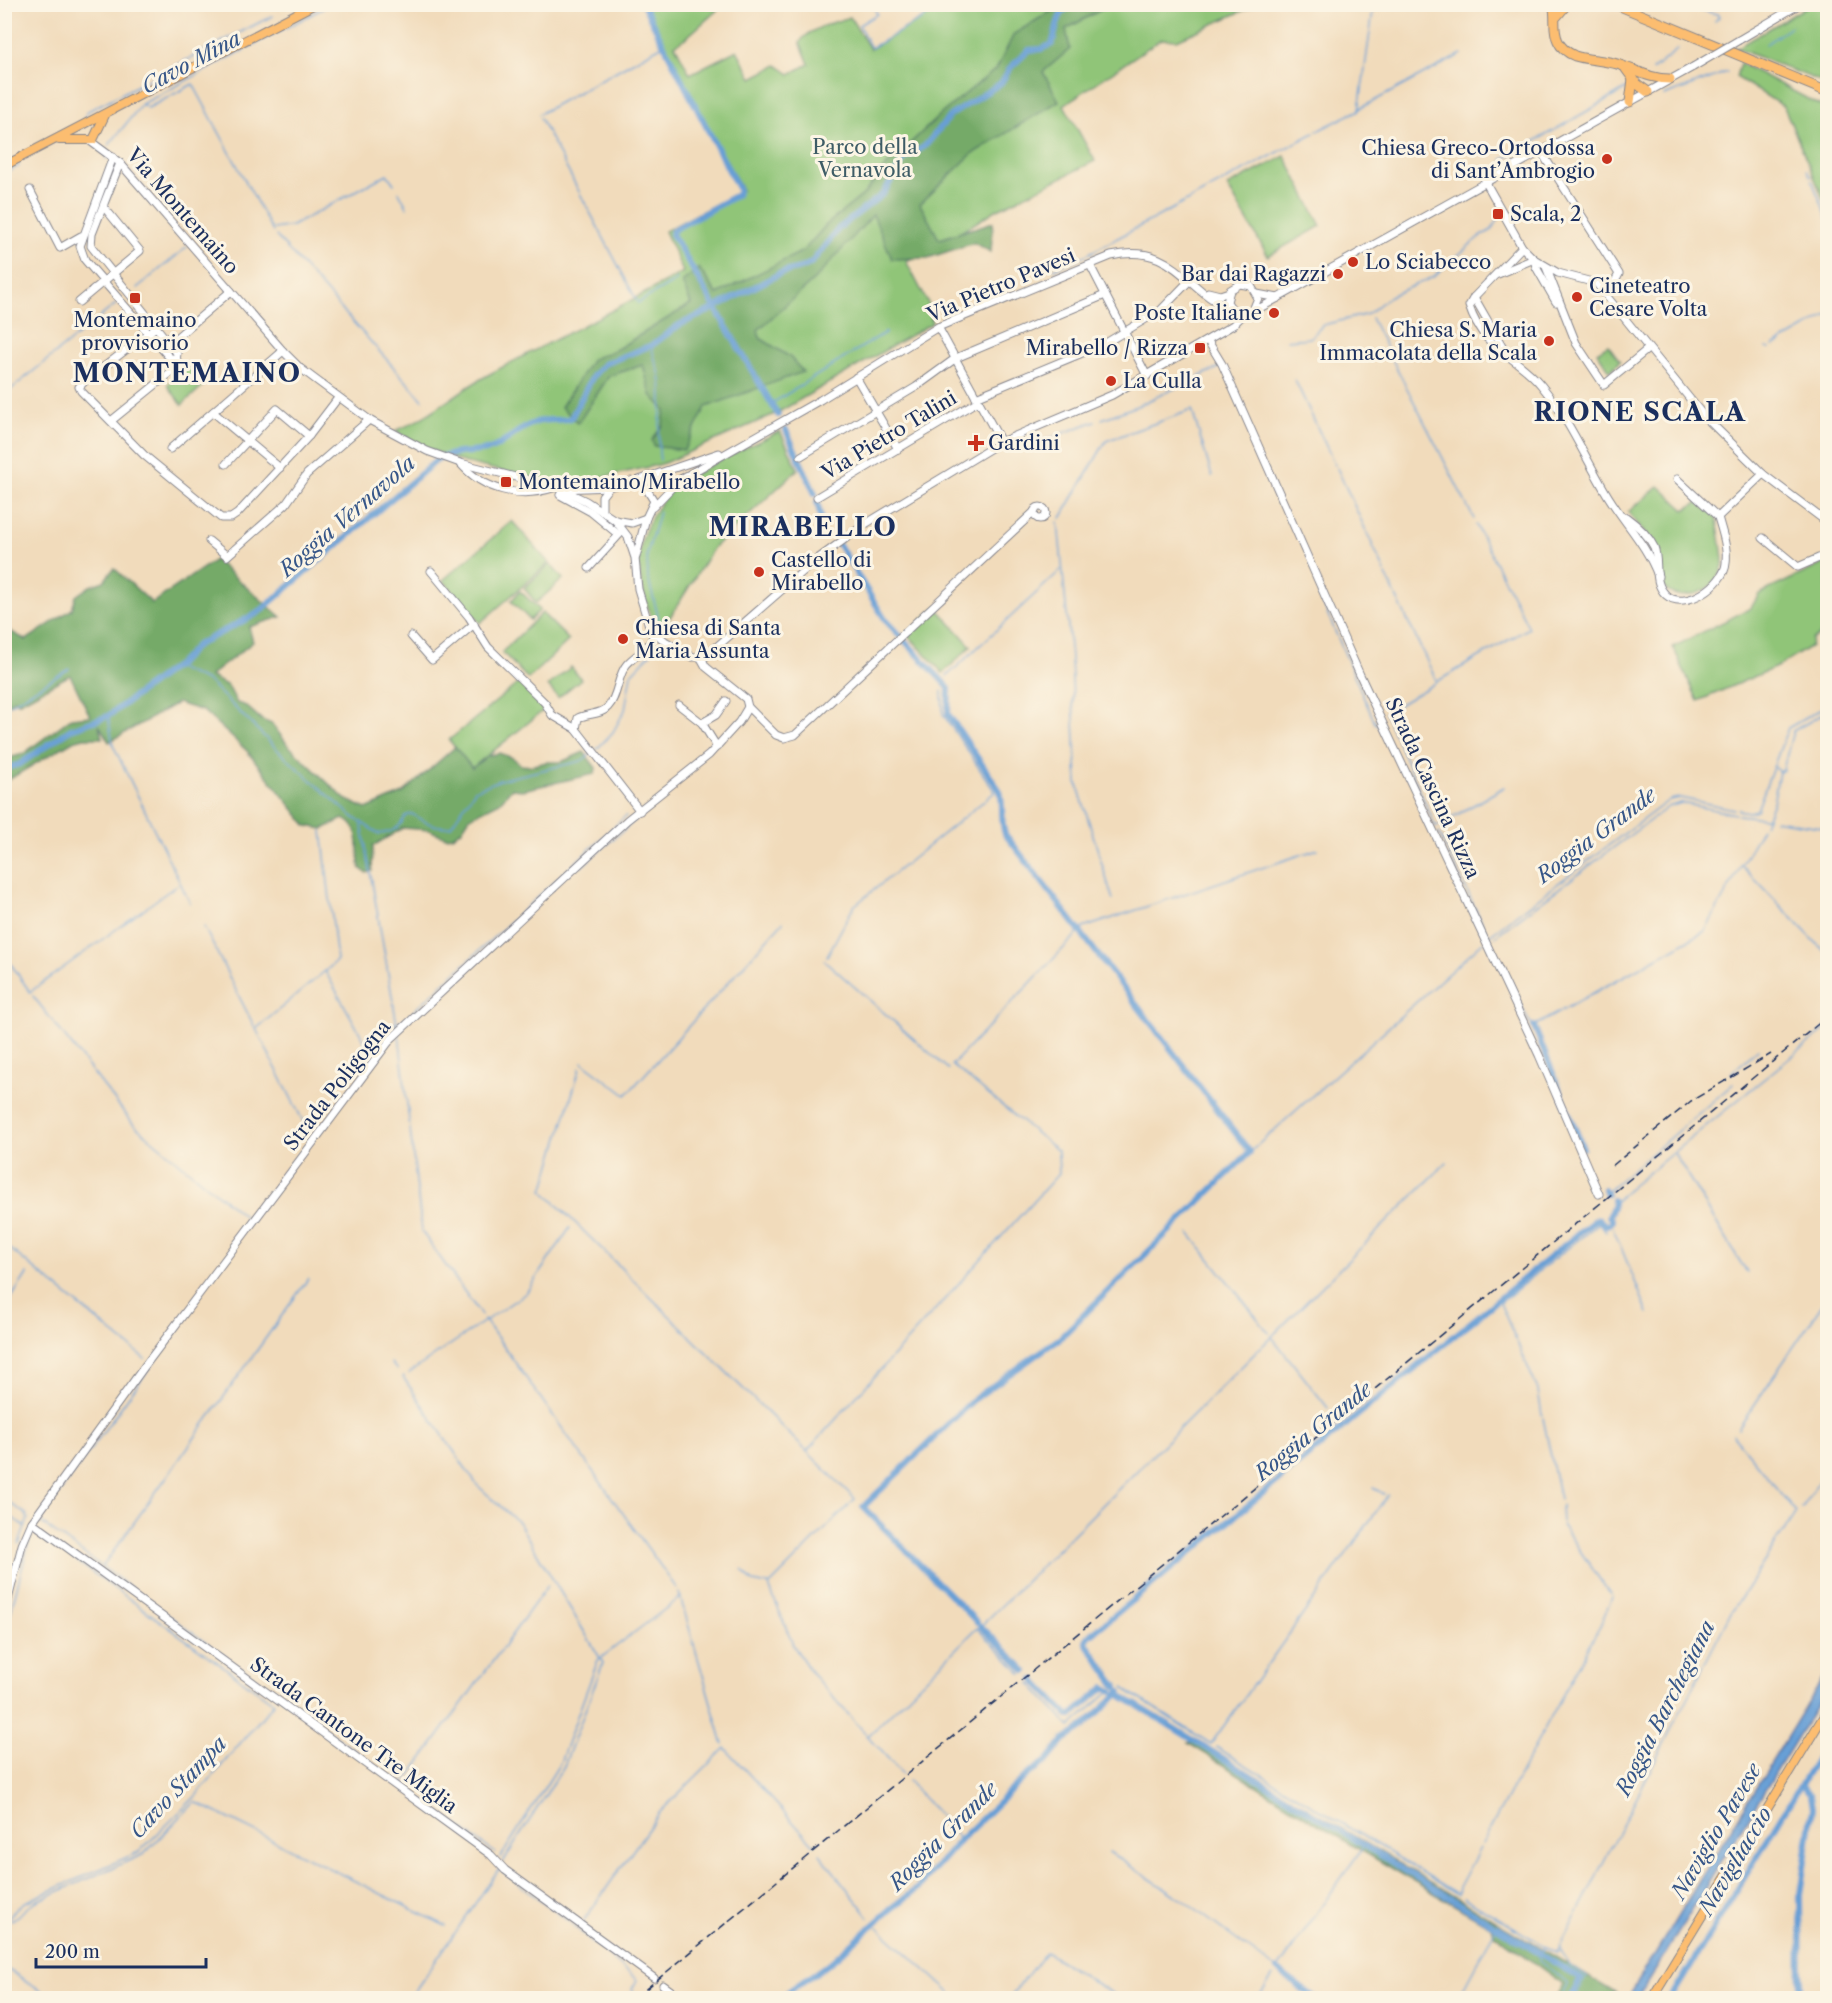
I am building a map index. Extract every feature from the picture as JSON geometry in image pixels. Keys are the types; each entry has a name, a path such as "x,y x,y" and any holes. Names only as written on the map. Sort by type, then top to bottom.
{"highway":[{"path":"1553,4 1557,16 1555,28 1558,42 1566,51 1624,67 1636,75 1648,92"},
{"path":"1557,16 1567,4"},
{"path":"1616,4 1827,92"},
{"path":"1636,75 1670,79"},
{"path":"1630,102 1636,75"}],"main road":[{"path":"4,166 315,4"},
{"path":"91,137 105,115"},
{"path":"84,126 93,126 91,137"},
{"path":"84,126 80,136 91,137"},
{"path":"53,140 91,137"},
{"path":"1652,1998 1827,1709"}],"street":[{"path":"562,723 607,708 614,700 627,664 652,642 654,633 693,657 701,658 712,653 840,540 1000,442 1113,395 1221,333 1243,315 1279,298 1540,150 1693,67 1800,4"},
{"name":"Via Montemaino","path":"91,137 120,163 283,351 300,368 338,398 369,420 439,456 558,490 602,510 619,535 589,568"},
{"path":"1540,150 1619,274 1613,285 1604,290"},
{"path":"111,155 81,236 80,246 85,260 169,357 177,360"},
{"path":"111,421 175,369 177,360 177,353 91,246 92,234 120,163"},
{"path":"1485,181 1522,247 1546,267 1558,273 1596,283 1604,290 1648,349 1703,415 1763,474 1827,523"},
{"path":"30,190 60,248 81,236"},
{"path":"79,302 140,251 104,207"},
{"path":"1522,247 1474,297 1509,358 1541,384 1575,432 1618,511 1652,559 1662,590 1668,597 1677,601 1704,593 1721,578 1726,565 1725,545 1718,517 1677,479"},
{"name":"Via Pietro Pavesi","path":"653,507 679,480 938,327 1119,254 1143,254 1172,265 1232,311"},
{"path":"1494,276 1534,259"},
{"path":"1534,259 1543,281 1564,316"},
{"path":"1090,265 1147,376"},
{"path":"1546,267 1576,343 1604,385 1648,349"},
{"name":"Via Pietro Talini","path":"817,497 977,399 1104,344 1161,310 1191,279"},
{"path":"1204,290 1216,295 1228,292 1234,286 1243,284 1251,286 1257,294 1258,302 1253,310"},
{"name":"Via Montemaino","path":"170,344 231,291"},
{"path":"1221,333 1230,323 1232,311 1227,302 1228,292"},
{"path":"801,456 916,387 956,358 1105,294"},
{"path":"1257,294 1279,298"},
{"path":"128,308 136,302"},
{"path":"1232,311 1243,315"},
{"path":"156,327 79,387 144,455 198,500 225,519 237,514 280,468 309,436 338,398"},
{"path":"938,327 1000,442"},
{"name":"Strada Cascina Rizza","path":"1208,340 1360,675 1539,1055 1598,1193"},
{"path":"170,449 283,351"},
{"path":"856,377 898,448"},
{"path":"226,464 277,409 309,436"},
{"path":"213,412 280,468"},
{"path":"209,542 227,556 286,504 307,474 369,420"},
{"name":"Via Pietro Pavesi","path":"635,481 702,460 754,437"},
{"name":"Via Montemaino","path":"460,463 468,472 498,491 524,492 609,487 635,481"},
{"path":"1718,517 1763,474"},
{"path":"635,481 648,489 652,495 653,507"},
{"path":"602,510 602,496 609,487"},
{"name":"Via Montemaino","path":"558,490 610,520 628,537 635,558 638,589 646,620 654,633"},
{"name":"Via Montemaino","path":"635,558 646,518 653,507"},
{"path":"701,658 706,667 746,699 748,707 776,735 784,738 795,735 1035,511"},
{"path":"610,520 632,523 646,518"},
{"path":"1763,538 1798,567 1824,556 1827,548"},
{"path":"431,571 474,624 488,647 562,723 576,729 640,811"},
{"path":"411,636 432,660 474,624"},
{"path":"702,723 716,715 726,701"},
{"path":"679,705 702,723 717,747"},
{"name":"Strada Poligogna","path":"4,1614 22,1545 32,1522 144,1367 391,1039 640,811 717,747 748,707"},
{"path":"576,729 578,718"},
{"name":"Strada Cantone Tre Miglia","path":"32,1522 491,1855 505,1870 654,1978"},
{"path":"663,1985 681,1998"}],"green space":[{"path":"1811,4 1827,5 1827,84 1736,48"},
{"name":"Parco della Vernavola","path":"642,5 723,5 675,45 690,74 737,50 752,78 777,65 790,74 809,64 800,42 804,37 816,29 850,17 870,49 945,5 1256,5 1177,40 1161,39 1064,105 1095,161 996,210 934,249 906,261 929,305 932,323 777,413 662,464 564,486 459,461 426,448 395,431 431,412 488,375 683,272 665,231 742,190"},
{"path":"1061,5 1110,5 1066,29 1070,49 1043,72 1059,101 972,154 920,204 939,239 993,222 991,252 974,243 928,258 892,259 873,215 816,278 758,330 760,338 790,357 803,372 706,407 684,450 654,446 652,440 663,425 665,410 651,395 643,365 609,376 578,423 561,407 592,359 617,349 691,304 682,282 699,268 717,294 803,251 826,225 864,194 883,169 942,113 997,68 1014,34"},
{"path":"1740,63 1827,109 1827,207 1784,107 1736,77"},
{"path":"1285,156 1321,226 1268,256 1227,186"},
{"path":"1608,345 1620,361 1610,371 1597,352"},
{"path":"188,365 205,384 182,405 167,385"},
{"path":"780,431 798,469 714,547 660,633 647,604 641,582 639,560 644,533 663,499 686,479"},
{"path":"1659,486 1685,510 1698,502 1716,518 1723,565 1714,582 1698,593 1680,596 1664,588 1657,547 1628,512"},
{"path":"512,521 549,563 480,623 443,580"},
{"path":"215,560 281,617 249,627 253,642 210,676 228,686 237,703 246,706 262,720 272,724 288,745 345,799 366,809 403,793 455,747 472,768 487,756 499,753 513,758 521,765 531,766 546,762 561,762 584,752 596,768 595,774 523,790 511,789 500,802 470,817 461,831 453,836 446,837 429,830 403,828 373,846 372,871 366,873 360,868 358,840 354,827 349,822 343,819 323,829 307,826 247,751 203,711 177,703 109,742 99,725 102,738 84,738 73,741 5,782 5,759 23,754 71,718 90,716 70,675 18,703 15,699 5,706 5,633 8,630 26,640 72,609 76,596 90,586 104,581 114,568 152,603"},
{"path":"1827,562 1827,631 1812,639 1811,646 1781,665 1698,701 1673,647 1751,608 1759,594"},
{"path":"550,564 563,579 536,603 524,588"},
{"path":"520,591 540,610 530,620 511,601"},
{"path":"936,607 971,646 943,673 907,634"},
{"path":"542,613 569,640 528,679 502,652"},
{"path":"571,667 581,679 558,698 548,686"},
{"path":"521,681 544,710 472,768 449,740"},
{"path":"1196,1741 1617,1994 1614,1998 1555,1998 1563,1984 1494,1934 1492,1927 1347,1842 1188,1743"}],"water":[{"path":"1827,1671 1827,1689 1638,1998 1628,1998"}],"waterway":[{"name":"Cavo Mina","path":"109,145 142,104 331,4"},
{"path":"643,4 665,47"},
{"path":"873,4 877,14 859,25 871,48 948,4"},
{"name":"Roggia Vernavola","path":"718,306 781,273 804,267 812,262 839,228 883,194 904,159 925,146 951,115 1001,83 1010,68 1029,50 1041,49 1052,44 1061,14 1069,6 1076,4"},
{"path":"1317,131 1359,110 1374,4"},
{"path":"1677,4 1717,14 1719,17 1715,21"},
{"path":"84,118 88,111 272,16"},
{"path":"1766,44 1792,26"},
{"path":"539,114 663,45"},
{"path":"1652,70 1678,49"},
{"path":"667,51 739,190 737,195 673,230 672,234 778,415"},
{"path":"1359,109 1462,54"},
{"path":"1664,96 1727,72"},
{"path":"143,105 148,108 193,84 273,232"},
{"path":"1502,160 1626,89"},
{"path":"540,118 638,303 677,280"},
{"path":"1054,269 1086,255 1314,133"},
{"path":"4,173 19,166"},
{"path":"1807,170 1811,177"},
{"path":"274,229 292,226 387,174 394,184"},
{"path":"1812,181 1828,219"},
{"path":"399,192 407,207"},
{"path":"1287,340 1310,338 1323,325 1368,314 1390,296 1433,277 1479,237 1492,230 1499,218"},
{"path":"276,236 423,400"},
{"name":"Cavo Mina","path":"137,288 187,247"},
{"name":"Cavo Mina","path":"4,395 116,304"},
{"name":"Roggia Vernavola","path":"4,769 20,764 71,729 108,716 181,662 197,645 258,613 437,460 455,453 493,448 534,423 571,418 593,376 604,364 652,345 679,325 711,310"},
{"path":"1773,346 1828,315"},
{"path":"1371,318 1474,519"},
{"path":"771,404 886,332"},
{"path":"652,345 662,387 660,460"},
{"path":"1766,348 1770,349"},
{"path":"1102,419 1137,406 1220,367"},
{"path":"1295,380 1335,465"},
{"path":"1061,518 1106,441 1192,410 1212,476"},
{"path":"1030,449 1032,445 1095,421"},
{"path":"786,430 815,494"},
{"path":"1337,468 1385,572"},
{"path":"817,502 822,522"},
{"path":"659,512 647,554 648,578 663,635"},
{"path":"1058,522 1071,658 1077,783 1113,900"},
{"path":"1438,681 1529,628 1476,525"},
{"path":"839,545 886,621 949,688 948,714 1000,791 1005,834 1250,1152 1060,1338 973,1400 863,1507 977,1622"},
{"path":"947,676 1061,570"},
{"path":"1386,575 1437,682 1385,713 1436,827 1504,787"},
{"path":"1319,594 1375,723 1382,728"},
{"path":"597,749 613,732 625,710 631,674 651,653"},
{"path":"175,667 209,682 284,756 353,817 379,834 395,829 405,816 412,814 435,826 451,826 475,790 500,780 581,761 591,754"},
{"path":"4,708 69,669"},
{"path":"827,956 854,906 995,792 943,714 942,691"},
{"name":"Roggia Grande","path":"1738,810 1749,812 1757,810 1788,728 1828,705"},
{"path":"1779,772 1783,770 1793,731 1828,711"},
{"path":"108,716 113,745 190,903"},
{"path":"1764,824 1773,803 1779,772 1773,766"},
{"name":"Roggia Grande","path":"1734,809 1680,798 1669,800 1488,936 1528,1020 1534,1026 1705,931 1762,828"},
{"path":"1495,936 1668,807 1681,803 1735,814"},
{"path":"581,867 650,807"},
{"path":"1738,815 1765,818"},
{"path":"307,1129 256,1029 325,971 370,1051 389,1026 404,1020 626,816"},
{"path":"1774,820 1828,828"},
{"path":"362,825 398,1030"},
{"path":"322,831 337,960 326,971"},
{"name":"Roggia Grande","path":"1439,833 1488,935"},
{"path":"807,1451 1059,1173 1058,1151 952,1065 1083,928 1318,849"},
{"path":"1741,865 1828,955"},
{"path":"4,954 30,992 177,885"},
{"path":"582,1062 626,1095 783,922"},
{"path":"204,927 255,1028"},
{"path":"1250,1152 1483,942"},
{"path":"824,960 948,1069"},
{"path":"33,996 134,1125 250,1221"},
{"name":"Roggia Grande","path":"1534,1026 1583,1148"},
{"path":"1614,1204 1622,1194 1828,1027"},
{"path":"399,1035 422,1232 481,1315"},
{"path":"1731,1073 1758,1049"},
{"path":"580,1068 543,1191 855,1499 851,1503"},
{"path":"1606,1192 1733,1084"},
{"path":"1674,1153 1747,1273"},
{"path":"981,1626 1447,1162"},
{"name":"Roggia Grande","path":"1604,1189 1607,1194"},
{"name":"Roggia Grande","path":"1609,1224 1612,1221 1609,1216 1614,1204 1613,1200"},
{"name":"Roggia Grande","path":"1117,1687 1088,1646 1086,1641 1088,1637 1595,1220 1599,1219 1606,1226"},
{"name":"Roggia Grande","path":"1542,1415 1538,1390 1500,1303 1599,1223 1606,1232"},
{"path":"409,1373 526,1293 570,1228"},
{"path":"1613,1228 1648,1313"},
{"path":"1189,1233 1269,1333"},
{"path":"4,1244 145,1359"},
{"path":"4,1309 27,1274"},
{"path":"103,1566 308,1279"},
{"name":"Roggia Barchegiana","path":"1738,1429 1828,1296"},
{"path":"43,1515 190,1312"},
{"path":"484,1319 677,1589"},
{"path":"1272,1337 1328,1408"},
{"path":"391,1363 397,1370"},
{"path":"404,1376 477,1485 519,1523 603,1663 564,1766 503,1862"},
{"path":"1543,1418 1560,1499"},
{"name":"Roggia Barchegiana","path":"1463,1897 1557,1953 1728,1618 1796,1512 1733,1435"},
{"path":"1802,1508 1828,1466"},
{"path":"1373,1488 1384,1494"},
{"path":"1123,1688 1211,1744 1388,1495"},
{"path":"4,1499 26,1514 28,1519 19,1544"},
{"path":"849,1505 769,1586 793,1645 813,1675 902,1774"},
{"path":"1561,1505 1562,1525 1610,1594"},
{"path":"4,1512 24,1526"},
{"path":"39,1521 495,1853"},
{"name":"Cavo Stampa","path":"4,1638 32,1529 274,1703 195,1797 139,1852 23,1903 4,1921"},
{"path":"742,1570 753,1582 768,1585"},
{"path":"403,1785 548,1585"},
{"path":"679,1593 723,1744"},
{"path":"501,1857 560,1763 598,1660 681,1597"},
{"path":"1482,1844 1599,1628 1612,1597"},
{"path":"981,1626 1026,1671"},
{"path":"868,1736 977,1628 1022,1674"},
{"path":"1034,1680 1068,1715 1072,1715 1105,1687 1112,1691"},
{"path":"1030,1683 1070,1727 1111,1690"},
{"name":"Roggia Grande","path":"1115,1687 1119,1683"},
{"name":"Roggia Grande","path":"784,1998 789,1991 830,1963 917,1889 959,1841 1027,1775 1047,1761 1064,1740 1081,1729 1120,1692"},
{"path":"1120,1695 1581,1979 1570,1998"},
{"name":"Navigliaccio","path":"1671,1998 1828,1740"},
{"path":"1216,1747 1458,1894 1459,1887 1480,1848"},
{"path":"582,1923 660,1812 725,1748 814,1845"},
{"path":"908,1781 955,1832 959,1841"},
{"path":"1801,1785 1811,1795 1813,1808 1800,1894 1801,1998"},
{"path":"11,1921 34,1902 144,1854 195,1802 446,1926"},
{"path":"1109,1852 1184,1901 1277,1970 1363,1847"},
{"path":"820,1854 869,1917"},
{"path":"410,1998 499,1869 567,1920 637,1980 632,1989 634,1993"},
{"name":"Roggia Barchegiana","path":"1458,1998 1498,1924 1543,1951 1546,1947"},
{"path":"878,1927 956,1998"},
{"path":"1560,1949 1570,1966 1587,1977 1575,1998"},
{"path":"1009,1998 1046,1952 1120,1998"},
{"path":"1540,1954 1539,1961 1568,1982 1560,1998"},
{"path":"4,1967 53,1998"},
{"path":"1277,1970 1315,1998"},
{"path":"1258,1998 1273,1976"}],"railway":[{"path":"635,1998 1828,1016"},
{"path":"1612,1166 1691,1101 1771,1054"}],"place":[{"name":"Chiesa Greco-Ortodossa di Sant’Ambrogio","path":"1607,159"},
{"name":"Scala, 2","path":"1498,214"},
{"name":"Lo Sciabecco","path":"1353,262"},
{"name":"Bar dai Ragazzi","path":"1338,274"},
{"name":"Cineteatro Cesare Volta","path":"1577,297"},
{"name":"Montemaino provvisorio","path":"135,298"},
{"name":"Poste Italiane","path":"1274,313"},
{"name":"Chiesa S. Maria Immacolata della Scala","path":"1549,341"},
{"name":"Mirabello / Rizza","path":"1200,348"},
{"name":"La Culla","path":"1111,381"},
{"name":"Gardini","path":"976,443"},
{"name":"Montemaino/Mirabello","path":"506,482"},
{"name":"Castello di Mirabello","path":"759,572"},
{"name":"Chiesa di Santa Maria Assunta","path":"623,639"}],"district":[{"name":"MONTEMAINO","path":"187,373"},
{"name":"RIONE SCALA","path":"1640,412"},
{"name":"MIRABELLO","path":"803,527"}],"water label":[{"name":"Naviglio Pavese","path":"1716,1831"}]}
